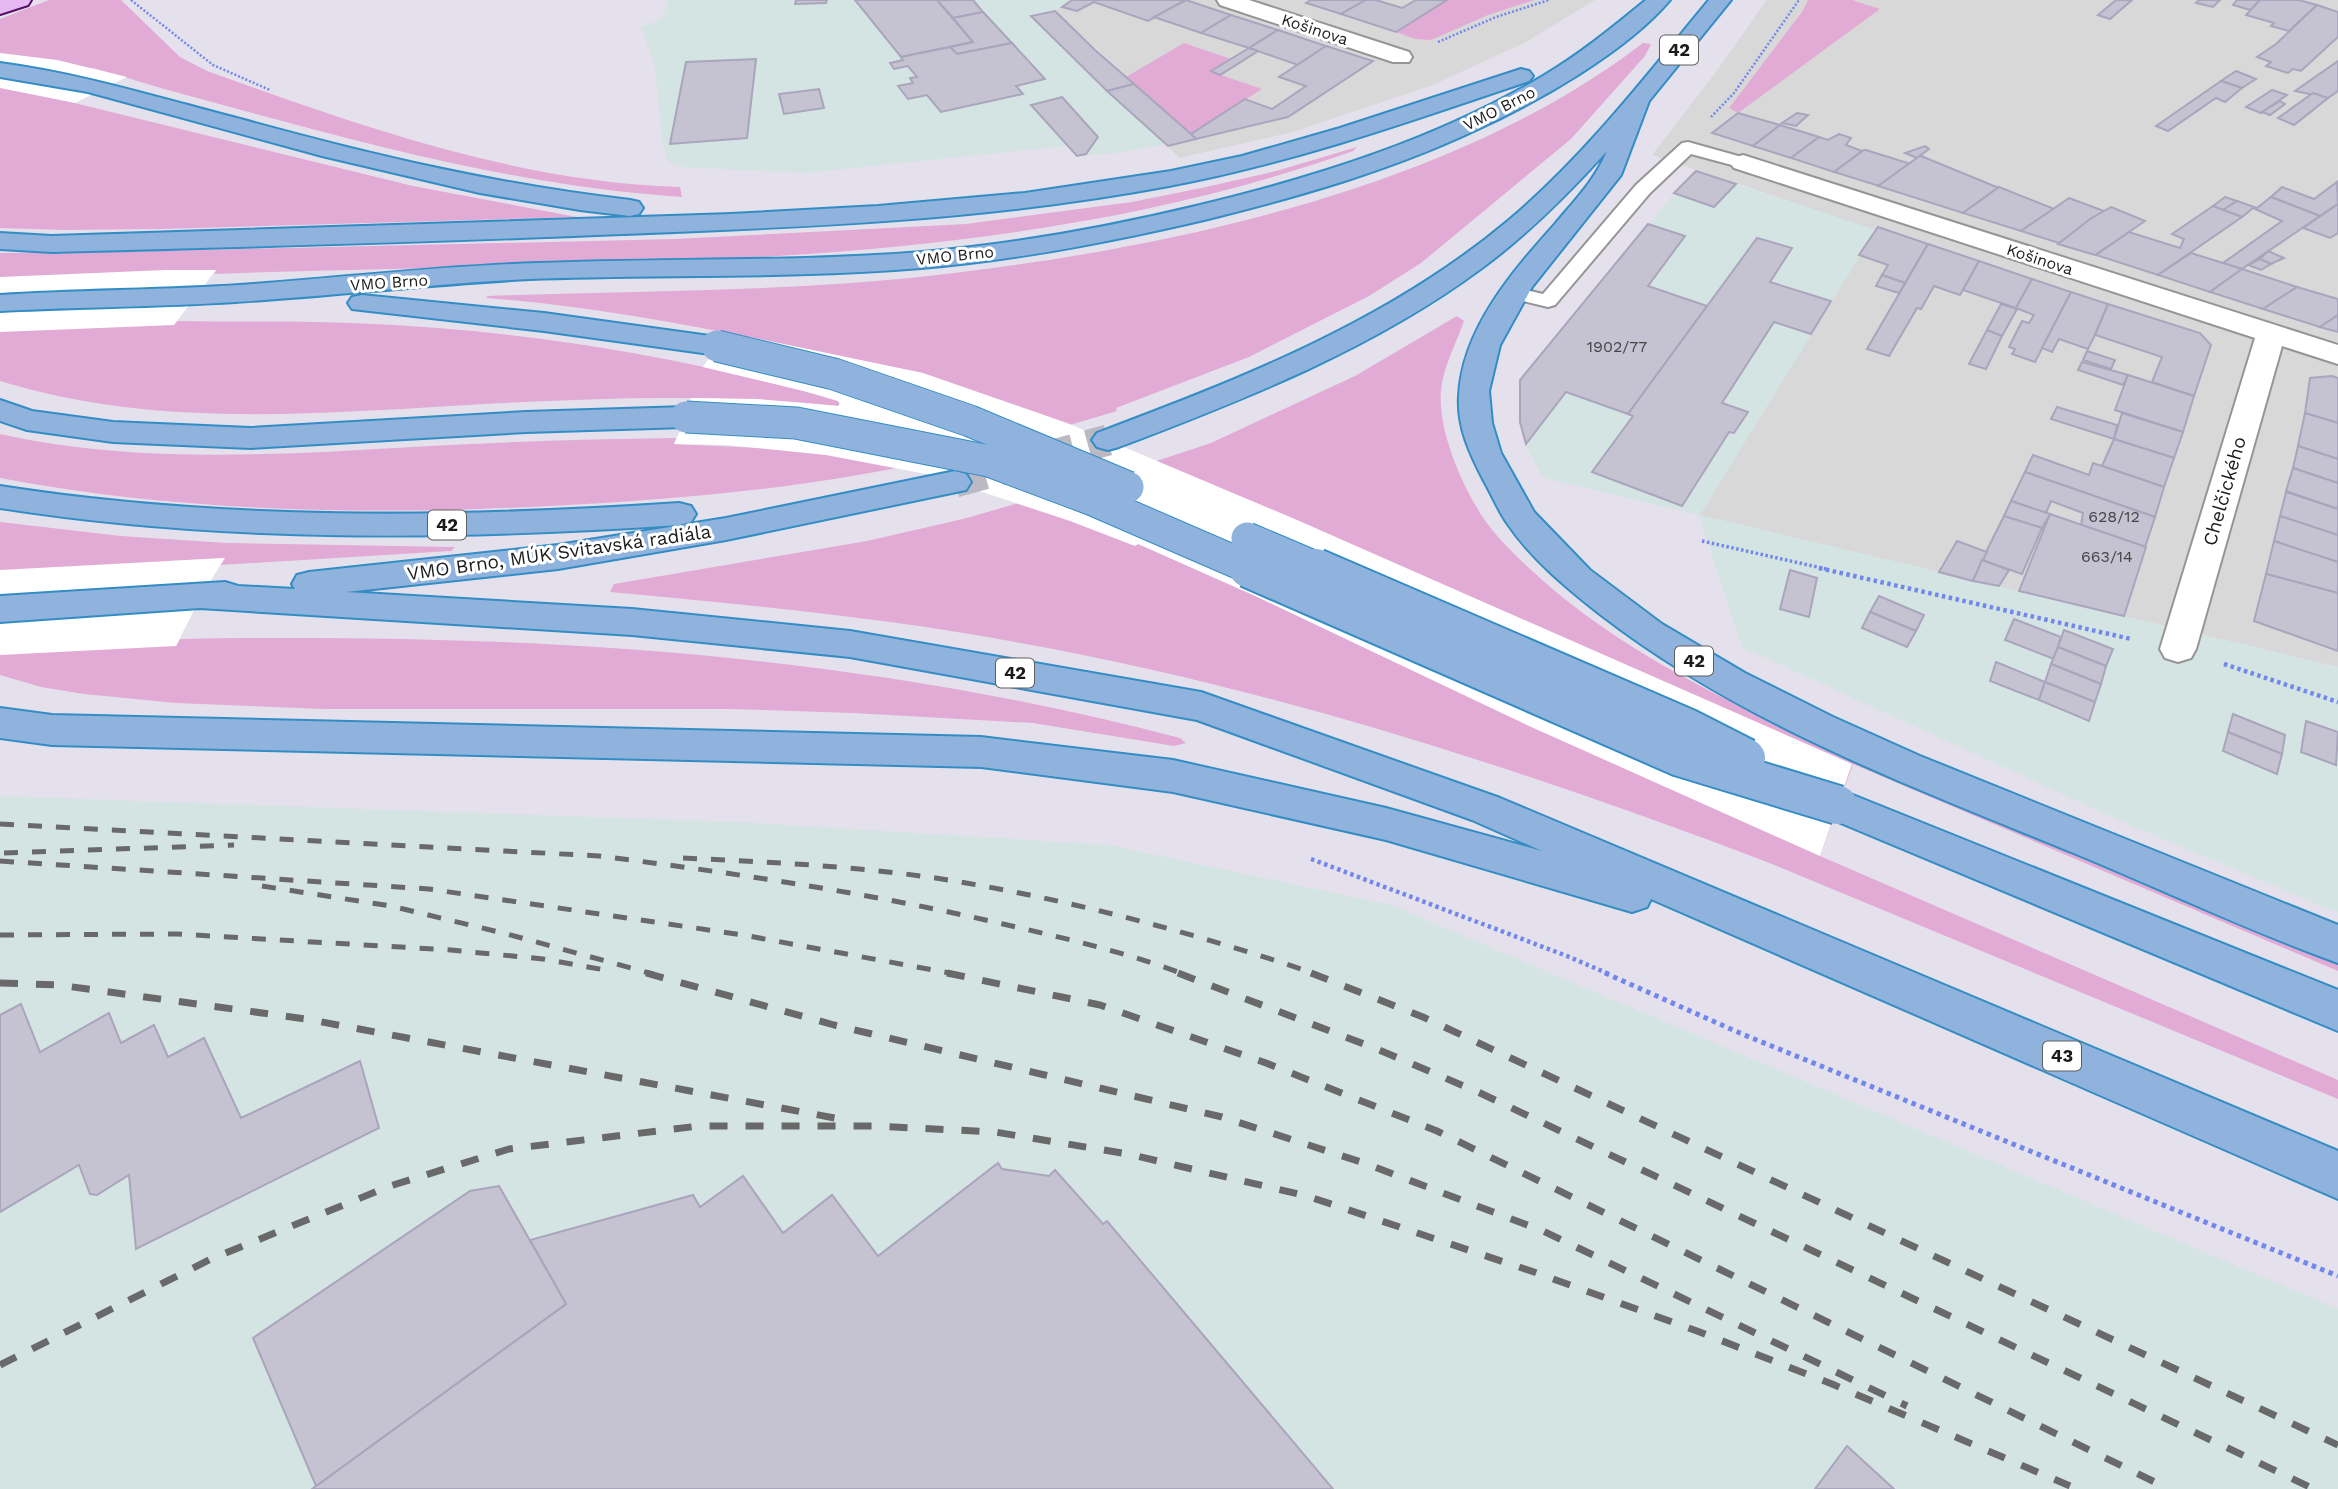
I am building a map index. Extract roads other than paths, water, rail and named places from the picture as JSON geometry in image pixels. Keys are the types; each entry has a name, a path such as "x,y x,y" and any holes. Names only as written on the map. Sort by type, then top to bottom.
{"highway":[{"name":"VMO Brno","path":"196,296 530,271 886,261 974,254 1116,232 1255,201 1428,143 1513,104 1600,50 1658,0"},
{"name":"42","path":"1108,440 1209,402 1298,363 1368,327 1486,252 1518,226 1604,140 1720,0"},
{"name":"42","path":"0,241 52,244 325,237 759,220 976,206 1162,179 1241,163 1339,138 1600,50"},
{"name":"42","path":"0,69 101,90 398,168 580,202 759,220"},
{"name":"42","path":"1638,100 1604,182 1514,293 1489,335 1478,367 1473,395 1477,430 1489,465 1506,498 1533,534 1569,571 1607,603 1681,653 1727,679 1876,753 2338,944"},
{"name":"42","path":"0,303 196,296 387,304 717,346 834,374 970,421 1037,448 1687,728 1838,805"},
{"path":"0,410 27,420 113,432 250,438 526,422 687,417 796,423 989,461 1093,500 1680,757 1838,805 2338,1010"},
{"name":"VMO Brno, MÚK Svitavská radiála","path":"201,596 558,556 726,529 955,482"},
{"name":"42","path":"0,497 115,513 234,520 467,524 578,521 894,495"},
{"name":"42","path":"0,608 201,596 632,622 850,644 1201,706 1486,809 1786,938"},
{"path":"0,723 51,730 981,752 1173,776 1373,821 1786,938"},
{"name":"43","path":"1786,938 2338,1175"}],"main road":[{"path":"0,8 20,0"}],"street":[{"name":"Košinova","path":"1228,0 1401,57"},
{"name":"Košinova","path":"1743,163 2338,355"},
{"name":"Chelčického","path":"2178,649 2271,333"}],"lane":[{"path":"1514,293 1548,301 1643,189 1688,147 1743,163"}],"tunnel":[{"path":"955,482 1108,440"}],"railway":[{"path":"0,824 599,856 852,893 953,913 1071,940 1183,974"},
{"path":"4,853 234,845"},
{"path":"683,858 845,868 989,887 1131,919 1316,974"},
{"path":"0,861 429,889 743,935 955,974"},
{"path":"262,886 391,906 653,974"},
{"path":"0,935 177,934 451,950 543,959 605,970"},
{"path":"646,973 834,1025 1222,1117 1364,1163 1543,1231 1907,1406"},
{"path":"947,973 1100,1005 1266,1063 1437,1131 2169,1489"},
{"path":"1178,973 1377,1049 1478,1092 2314,1489"},
{"path":"1311,973 1423,1017 2338,1445"},
{"path":"0,983 58,985 306,1019 840,1119"},
{"path":"0,1365 211,1259 390,1186 509,1149 699,1126 873,1126 995,1132 1128,1154 1307,1196 1534,1272 1697,1331 1832,1384 2070,1486"}]}
